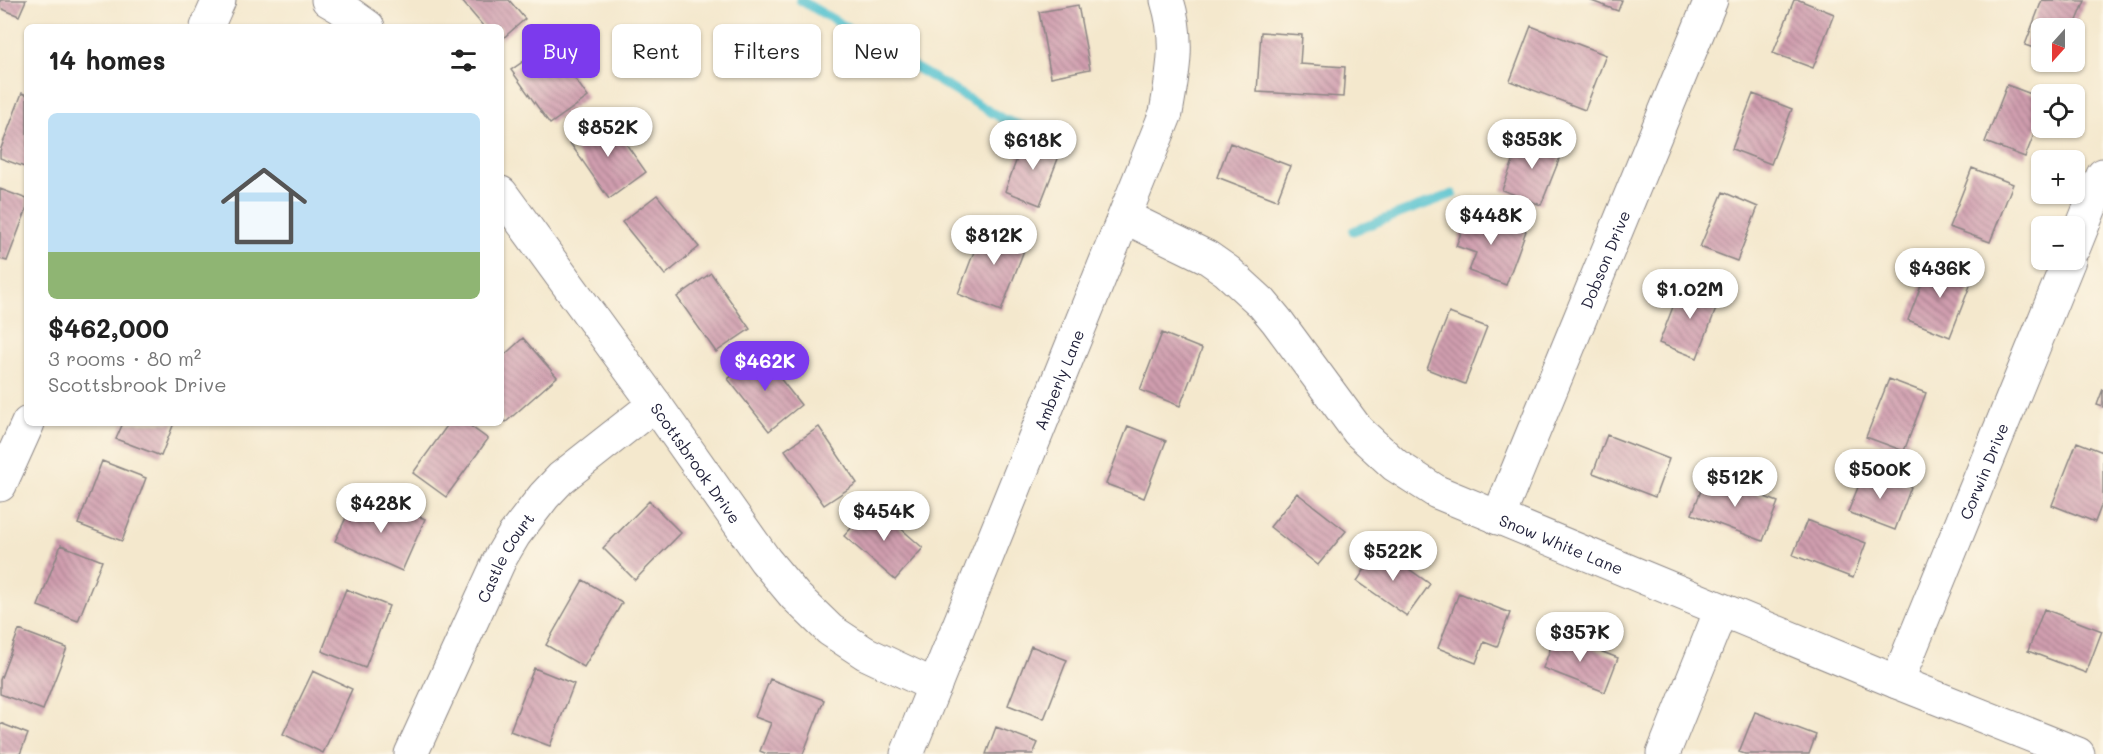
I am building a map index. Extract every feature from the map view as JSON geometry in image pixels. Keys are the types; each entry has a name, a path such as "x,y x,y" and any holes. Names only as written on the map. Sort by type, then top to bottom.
{"street":[{"path":"208,24 219,0"},
{"path":"328,0 364,24"},
{"name":"Amberly Lane","path":"907,754 1166,113 1176,55 1172,16 1167,0"},
{"name":"Dobson Drive","path":"1498,518 1711,0"},
{"path":"2085,220 2103,175"},
{"name":"Scottsbrook Drive","path":"504,197 765,560 795,596 830,630 865,653 935,686"},
{"name":"Snow White Lane","path":"1125,217 1207,257 1227,271 1262,303 1358,431 1395,465 1437,492 1720,610 2078,754"},
{"name":"Corwin Drive","path":"1897,682 2065,270"},
{"name":"Castle Court","path":"411,754 501,557 514,535 561,478 655,404"},
{"path":"0,485 27,426"},
{"path":"1664,754 1720,610"}],"building":[{"path":"0,0 26,0 19,16 0,8"},
{"path":"461,0 509,0 525,19 504,37 504,24 481,24"},
{"path":"1589,0 1622,0 1618,11"},
{"path":"1794,0 1834,14 1813,68 1773,53"},
{"path":"2042,0 2085,1 2078,18 2035,18"},
{"path":"1078,5 1090,69 1051,77 1039,12"},
{"path":"1531,26 1606,55 1585,110 1510,81"},
{"path":"2031,29 2031,47 2025,45"},
{"path":"1261,32 1302,35 1300,64 1345,67 1343,97 1257,92"},
{"path":"522,62 522,78 575,78 588,97 550,124 511,70"},
{"path":"2007,85 2031,94 2033,138 2025,157 1985,142"},
{"path":"22,93 24,94 24,167 0,158 0,151"},
{"path":"1753,94 1792,109 1771,164 1732,149"},
{"path":"607,117 646,172 609,199 570,143"},
{"path":"1523,135 1563,150 1541,205 1502,190"},
{"path":"1025,137 1061,151 1040,205 1005,191"},
{"path":"1230,143 1290,166 1277,200 1217,177"},
{"path":"1972,168 2013,184 1990,242 1949,227"},
{"path":"0,189 24,198 24,216 7,261 0,259"},
{"path":"1723,192 1758,207 1737,261 1700,247"},
{"path":"657,195 699,247 665,275 622,222"},
{"path":"1470,209 1526,231 1506,285 1469,271 1476,253 1456,246"},
{"path":"986,220 1029,237 1001,311 958,294"},
{"path":"1930,262 1973,278 1950,337 1908,320"},
{"path":"711,273 750,329 716,352 677,297"},
{"path":"1683,281 1721,296 1697,358 1659,343"},
{"path":"1449,313 1487,327 1465,384 1427,369"},
{"path":"1162,333 1202,349 1180,406 1140,390"},
{"path":"523,338 557,377 506,422 504,420 504,355"},
{"path":"761,354 801,405 769,431 728,379"},
{"path":"1889,379 1926,393 1904,451 1866,437"},
{"path":"2103,389 2103,407 2097,405"},
{"path":"122,426 173,426 161,456 116,439"},
{"path":"447,426 470,426 488,439 446,497 413,473"},
{"path":"1128,426 1166,441 1144,498 1106,484"},
{"path":"819,427 857,483 824,505 785,450"},
{"path":"1607,435 1669,459 1655,497 1593,473"},
{"path":"2077,442 2103,452 2103,501 2095,522 2052,505"},
{"path":"102,461 146,478 122,541 78,524"},
{"path":"1865,470 1911,487 1895,530 1848,512"},
{"path":"1707,475 1778,502 1763,541 1692,514"},
{"path":"1297,493 1346,531 1318,565 1270,527"},
{"path":"354,501 394,519 398,507 425,519 402,571 335,541"},
{"path":"649,501 681,533 635,580 603,548"},
{"path":"873,504 923,548 895,580 844,536"},
{"path":"1807,520 1866,543 1853,578 1793,555"},
{"path":"61,545 102,561 78,621 38,606"},
{"path":"1379,548 1430,584 1407,616 1357,581"},
{"path":"583,580 622,603 584,667 546,645"},
{"path":"346,589 389,606 365,668 322,651"},
{"path":"1459,593 1510,613 1497,647 1484,642 1476,663 1438,648"},
{"path":"2044,609 2102,631 2086,673 2028,651"},
{"path":"19,630 67,648 43,710 0,694 0,680"},
{"path":"1556,634 1618,658 1605,692 1543,668"},
{"path":"1031,646 1067,660 1044,719 1008,705"},
{"path":"534,668 574,684 550,746 510,731"},
{"path":"313,671 352,689 323,753 283,734"},
{"path":"770,679 824,700 803,754 767,754 760,751 771,723 755,717"},
{"path":"1755,712 1816,735 1809,754 1745,754 1739,752"},
{"path":"0,723 28,734 20,754 0,754"},
{"path":"996,727 1038,743 1033,754 986,754"}],"waterway":[{"path":"800,0 1003,119 1064,140"},
{"path":"1353,231 1453,194"}]}
